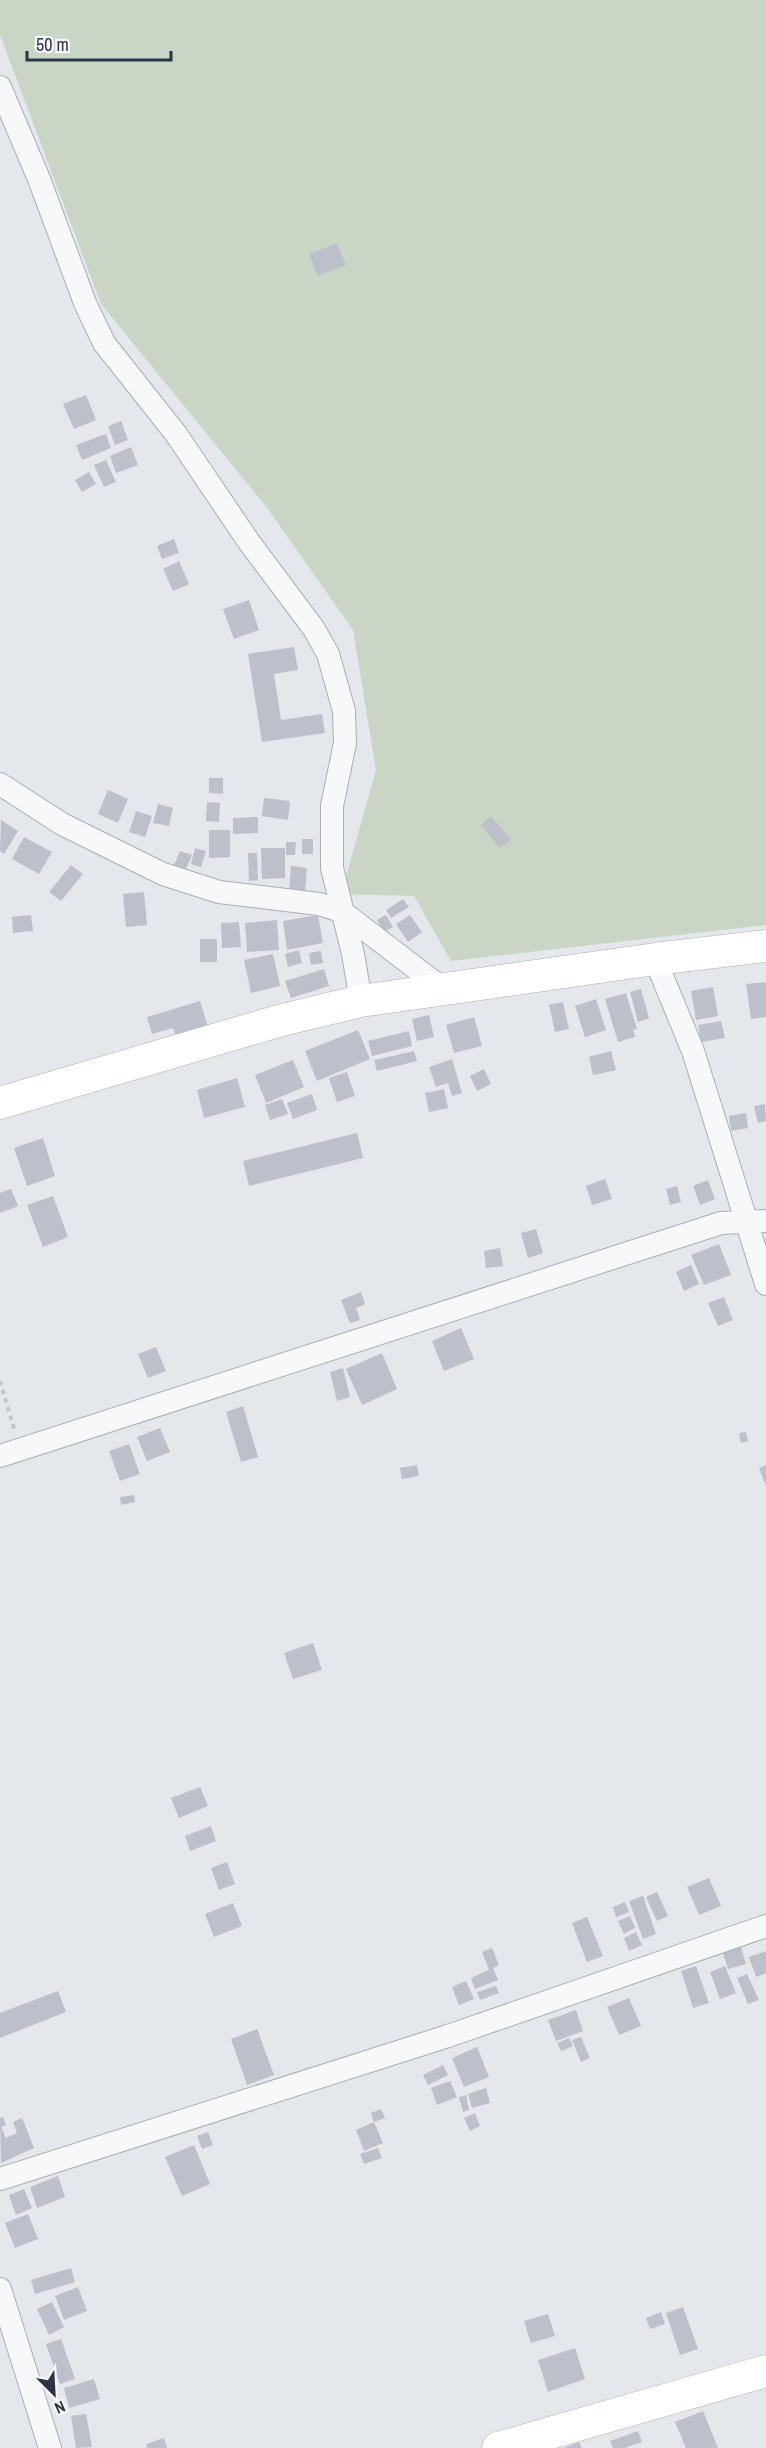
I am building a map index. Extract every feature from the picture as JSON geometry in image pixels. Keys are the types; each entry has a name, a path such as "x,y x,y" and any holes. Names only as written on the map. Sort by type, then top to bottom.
{"street":[{"path":"0,87 39,179 85,303 104,342 176,434 249,542 314,629 328,654 344,711 345,743 332,806 332,868 353,954 361,1001"},
{"path":"0,784 62,824 163,874 219,892 319,904 341,911 443,989"},
{"path":"0,1103 282,1020 361,1001 655,958 766,946"},
{"path":"655,958 693,1051 756,1221 766,1284"},
{"path":"0,1456 720,1223 756,1221"},
{"path":"0,2179 447,2036 766,1926"},
{"path":"0,2289 50,2448"},
{"path":"498,2448 766,2371"}],"path":[{"path":"0,1381 16,1434 24,1449"}],"green space":[{"path":"0,0 766,0 766,925 451,961 414,896 341,894 376,770 353,630 268,509 101,304 0,35"}],"building":[{"path":"337,243 346,265 318,276 309,254"},
{"path":"86,395 96,420 74,429 63,404"},
{"path":"121,421 128,440 115,445 108,426"},
{"path":"106,434 111,448 82,460 76,445"},
{"path":"131,447 138,465 116,473 110,456"},
{"path":"106,460 116,482 104,487 94,465"},
{"path":"89,472 96,484 82,492 75,480"},
{"path":"174,539 179,553 162,559 157,546"},
{"path":"179,561 189,584 173,591 163,569"},
{"path":"249,600 259,630 234,639 223,609"},
{"path":"294,647 298,670 274,674 281,720 322,714 325,733 262,742 248,654"},
{"path":"209,778 223,778 223,794 209,793"},
{"path":"108,790 128,799 118,823 98,814"},
{"path":"264,798 290,801 288,820 262,816"},
{"path":"207,802 220,803 219,822 206,821"},
{"path":"158,804 173,808 169,826 153,823"},
{"path":"136,811 152,816 145,837 129,832"},
{"path":"491,816 511,840 500,848 481,825"},
{"path":"258,817 258,833 233,834 233,818"},
{"path":"1,820 18,831 4,854 0,851"},
{"path":"209,830 230,830 230,857 209,858"},
{"path":"24,837 52,852 39,874 12,859"},
{"path":"302,839 313,839 313,854 302,854"},
{"path":"286,842 296,842 295,855 286,855"},
{"path":"195,848 206,851 201,867 191,864"},
{"path":"261,848 285,848 285,878 262,879"},
{"path":"180,851 192,855 186,869 174,865"},
{"path":"248,853 257,853 258,880 249,881"},
{"path":"71,865 83,874 61,901 49,892"},
{"path":"291,866 307,868 305,892 289,891"},
{"path":"144,892 147,925 126,927 123,894"},
{"path":"403,899 409,907 391,918 386,910"},
{"path":"31,915 33,931 13,933 12,917"},
{"path":"318,915 323,943 287,950 283,921"},
{"path":"386,915 393,927 384,932 377,920"},
{"path":"410,915 422,932 408,942 396,924"},
{"path":"277,920 279,950 247,952 245,923"},
{"path":"239,922 241,947 222,948 221,923"},
{"path":"200,939 217,939 217,962 200,962"},
{"path":"299,950 302,963 288,967 285,954"},
{"path":"321,951 323,963 311,965 309,953"},
{"path":"273,954 280,986 251,993 244,960"},
{"path":"324,969 329,986 291,998 285,981"},
{"path":"766,982 766,1017 751,1019 746,984"},
{"path":"713,987 718,1016 696,1020 691,991"},
{"path":"641,989 649,1018 638,1022 630,992"},
{"path":"626,993 637,1029 633,1030 635,1037 618,1042 605,999"},
{"path":"596,999 606,1030 585,1037 575,1006"},
{"path":"200,1001 208,1027 176,1037 173,1028 152,1034 147,1017"},
{"path":"563,1002 569,1029 555,1032 549,1005"},
{"path":"429,1015 434,1037 417,1041 412,1019"},
{"path":"474,1017 482,1046 454,1053 446,1025"},
{"path":"721,1021 725,1038 701,1042 698,1025"},
{"path":"358,1030 370,1059 317,1081 305,1051"},
{"path":"409,1031 412,1046 372,1056 368,1041"},
{"path":"414,1051 417,1061 377,1071 374,1060"},
{"path":"611,1051 616,1070 593,1075 589,1057"},
{"path":"452,1059 462,1093 452,1096 448,1083 436,1087 429,1067"},
{"path":"293,1060 304,1087 266,1103 255,1075"},
{"path":"484,1069 491,1084 477,1091 470,1076"},
{"path":"347,1072 355,1096 337,1102 329,1078"},
{"path":"237,1078 245,1107 204,1118 197,1090"},
{"path":"444,1089 448,1108 429,1112 425,1093"},
{"path":"312,1094 317,1110 293,1119 287,1103"},
{"path":"282,1099 288,1114 270,1120 265,1105"},
{"path":"765,1104 766,1121 758,1123 754,1106"},
{"path":"746,1113 748,1128 731,1131 729,1116"},
{"path":"357,1133 363,1158 249,1186 243,1161"},
{"path":"43,1138 55,1176 27,1186 14,1148"},
{"path":"605,1179 612,1199 592,1205 586,1186"},
{"path":"708,1180 715,1199 700,1205 693,1186"},
{"path":"677,1186 681,1202 670,1205 666,1189"},
{"path":"11,1189 18,1206 0,1213 0,1193"},
{"path":"53,1196 68,1237 43,1247 27,1205"},
{"path":"536,1229 543,1253 528,1258 521,1233"},
{"path":"719,1244 731,1275 704,1285 691,1255"},
{"path":"500,1248 503,1266 486,1268 484,1251"},
{"path":"691,1265 699,1284 684,1291 676,1272"},
{"path":"361,1292 365,1304 356,1308 360,1320 350,1323 341,1300"},
{"path":"724,1297 733,1320 718,1326 708,1303"},
{"path":"461,1328 474,1359 444,1371 432,1341"},
{"path":"156,1347 166,1371 148,1378 138,1354"},
{"path":"382,1353 397,1389 362,1405 346,1369"},
{"path":"343,1368 350,1397 337,1401 330,1372"},
{"path":"243,1406 258,1457 241,1462 226,1412"},
{"path":"160,1428 170,1452 147,1461 137,1437"},
{"path":"746,1432 748,1441 741,1443 739,1433"},
{"path":"129,1444 140,1474 120,1481 109,1451"},
{"path":"417,1465 419,1476 402,1479 400,1468"},
{"path":"766,1465 766,1486 759,1468"},
{"path":"134,1495 135,1502 121,1505 120,1497"},
{"path":"313,1643 322,1670 293,1679 284,1653"},
{"path":"200,1787 208,1806 179,1818 171,1798"},
{"path":"211,1826 216,1841 190,1851 185,1836"},
{"path":"227,1862 235,1884 219,1890 211,1868"},
{"path":"709,1878 721,1906 699,1915 687,1887"},
{"path":"657,1892 668,1916 657,1921 646,1897"},
{"path":"643,1896 656,1934 643,1939 629,1901"},
{"path":"625,1902 629,1912 616,1917 613,1907"},
{"path":"233,1903 242,1926 214,1937 205,1914"},
{"path":"630,1916 635,1928 624,1934 618,1921"},
{"path":"587,1917 603,1956 587,1962 572,1923"},
{"path":"636,1932 642,1945 629,1951 624,1938"},
{"path":"740,1944 746,1964 728,1969 722,1950"},
{"path":"492,1948 499,1965 493,1968 498,1980 475,1989 471,1978 489,1970 482,1952"},
{"path":"766,1951 766,1973 756,1977 749,1957"},
{"path":"696,1966 709,2003 693,2008 681,1971"},
{"path":"725,1966 736,1993 720,1999 710,1972"},
{"path":"747,1974 759,2000 748,2004 737,1978"},
{"path":"466,1981 474,1999 459,2005 452,1987"},
{"path":"496,1986 499,1993 480,2000 477,1992"},
{"path":"58,1991 66,2012 0,2038 0,2013"},
{"path":"629,1998 641,2026 619,2035 607,2007"},
{"path":"576,2010 583,2031 556,2041 548,2020"},
{"path":"257,2029 274,2075 247,2085 231,2039"},
{"path":"581,2037 590,2058 581,2062 572,2040"},
{"path":"569,2038 573,2046 561,2051 557,2043"},
{"path":"477,2047 489,2077 464,2087 452,2058"},
{"path":"443,2065 448,2075 428,2085 423,2075"},
{"path":"450,2081 457,2097 437,2105 431,2088"},
{"path":"486,2088 490,2103 472,2108 468,2094"},
{"path":"466,2095 469,2110 463,2112 459,2097"},
{"path":"381,2109 385,2118 374,2122 371,2113"},
{"path":"475,2113 480,2126 470,2131 464,2118"},
{"path":"3,2117 6,2125 1,2127 6,2138 17,2133 13,2122 22,2118 34,2148 1,2163 0,2118"},
{"path":"374,2122 383,2143 364,2151 356,2130"},
{"path":"208,2132 213,2145 202,2149 197,2136"},
{"path":"194,2145 210,2184 182,2196 165,2157"},
{"path":"378,2148 382,2158 364,2164 360,2154"},
{"path":"58,2176 65,2197 37,2208 30,2187"},
{"path":"24,2189 32,2208 16,2215 9,2195"},
{"path":"28,2214 38,2239 15,2248 5,2223"},
{"path":"71,2268 75,2282 35,2294 31,2280"},
{"path":"78,2287 87,2311 64,2320 55,2296"},
{"path":"52,2302 64,2327 49,2335 37,2309"},
{"path":"683,2307 698,2349 680,2355 666,2313"},
{"path":"661,2312 665,2324 650,2329 646,2318"},
{"path":"548,2314 555,2336 531,2343 524,2321"},
{"path":"61,2339 75,2379 60,2384 46,2344"},
{"path":"575,2348 585,2379 548,2392 538,2360"},
{"path":"94,2379 100,2399 69,2408 64,2388"},
{"path":"703,2411 718,2448 686,2448 675,2422"},
{"path":"86,2414 92,2447 76,2448 71,2416"},
{"path":"638,2431 642,2442 625,2448 613,2448 610,2441"},
{"path":"164,2438 167,2448 147,2448 146,2444"},
{"path":"579,2442 582,2448 564,2448"}]}
